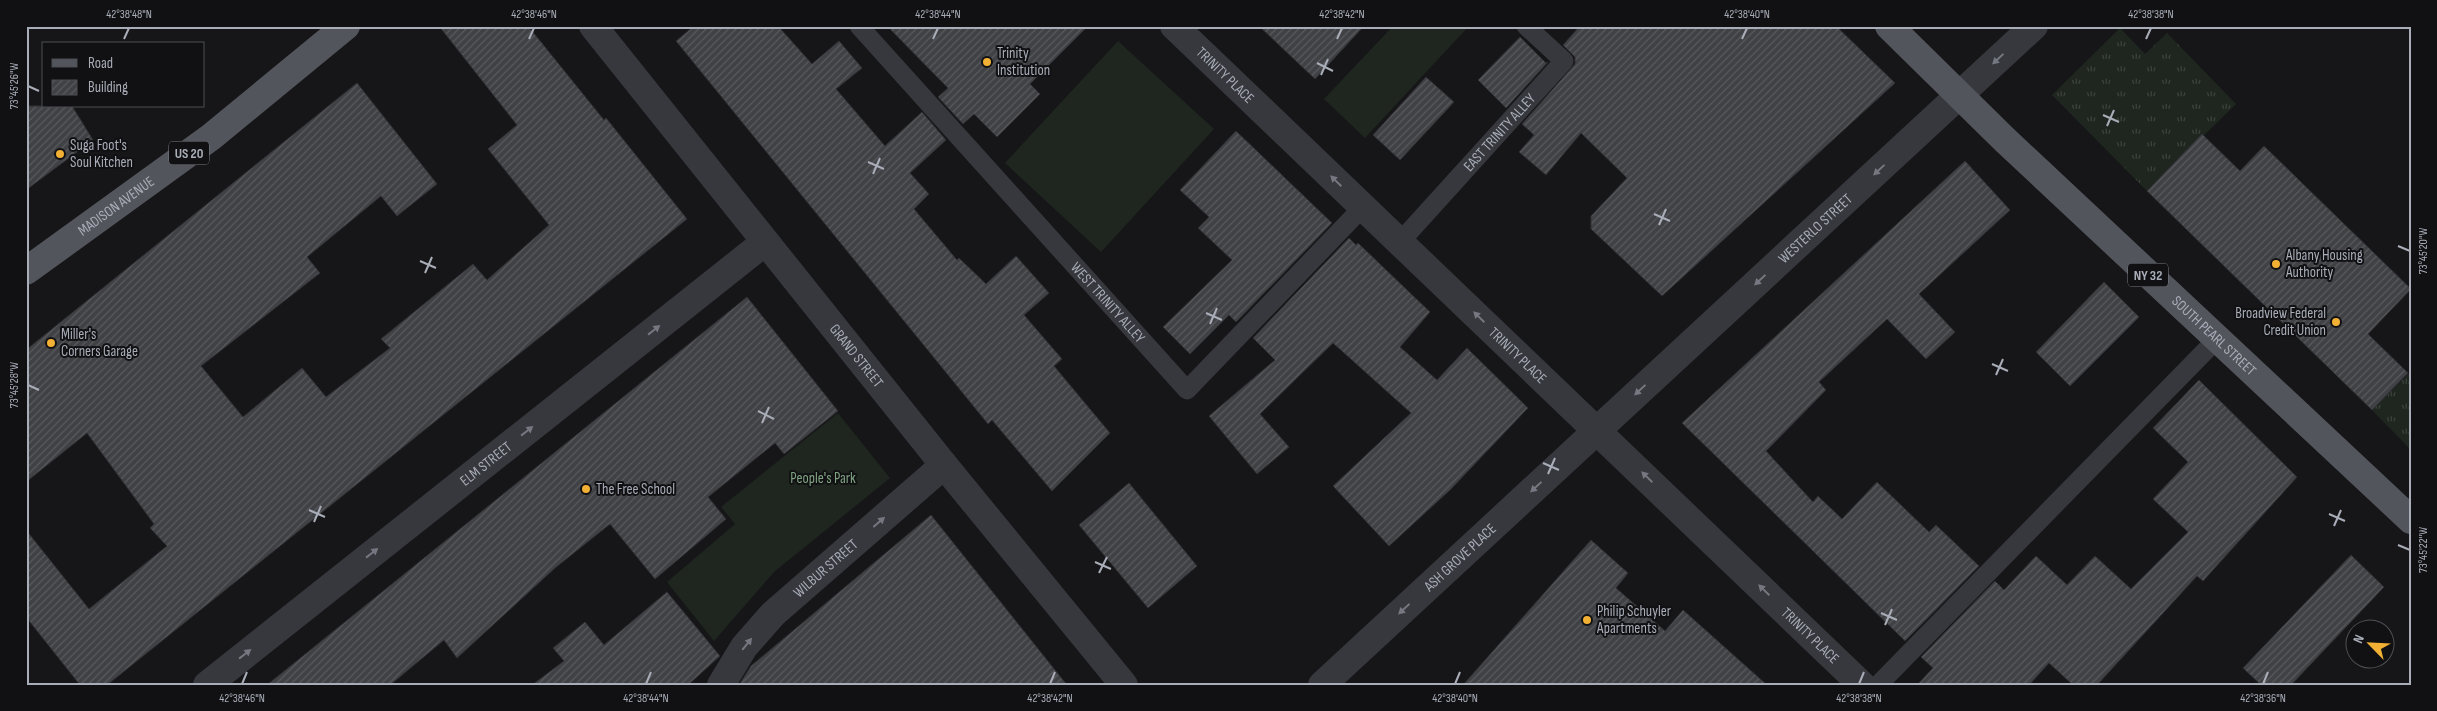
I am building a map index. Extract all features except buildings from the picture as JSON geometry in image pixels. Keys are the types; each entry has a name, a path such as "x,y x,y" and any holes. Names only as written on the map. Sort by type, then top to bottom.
{"main road":[{"name":"MADISON AVENUE","path":"26,271 211,137 346,26"},
{"name":"SOUTH PEARL STREET","path":"1889,26 1960,96 2411,520"}],"street":[{"name":"GRAND STREET","path":"593,26 944,465 1124,685"},
{"name":"TRINITY PLACE","path":"1174,26 1598,430 1862,685"},
{"name":"WESTERLO STREET","path":"1598,430 2034,26"},
{"name":"ELM STREET","path":"207,685 765,242"},
{"name":"ASH GROVE PLACE","path":"1322,685 1598,430"},
{"name":"WILBUR STREET","path":"721,685 744,647 773,614 944,465"}],"lane":[{"name":"WEST TRINITY ALLEY","path":"859,26 1187,390 1363,206"},
{"name":"EAST TRINITY ALLEY","path":"1400,242 1564,61 1526,26"},
{"path":"1878,685 2218,339"}],"green space":[{"path":"1393,26 1469,26 1365,138 1324,99"},
{"path":"2120,28 2145,54 2167,33 2236,104 2147,191 2052,95"},
{"path":"1118,41 1214,129 1101,252 1005,163"},
{"path":"2411,371 2411,450 2372,410"},
{"name":"People's Park","path":"838,413 890,478 774,572 714,641 667,582 735,524 721,507"}],"place":[{"name":"Trinity Institution","path":"987,62"},
{"name":"Suga Foot's Soul Kitchen","path":"60,154"},
{"name":"Albany Housing Authority","path":"2276,264"},
{"name":"Broadview Federal Credit Union","path":"2336,322"},
{"name":"Miller's Corners Garage","path":"51,343"},
{"name":"The Free School","path":"586,489"},
{"name":"Philip Schuyler Apartments","path":"1587,620"}]}
